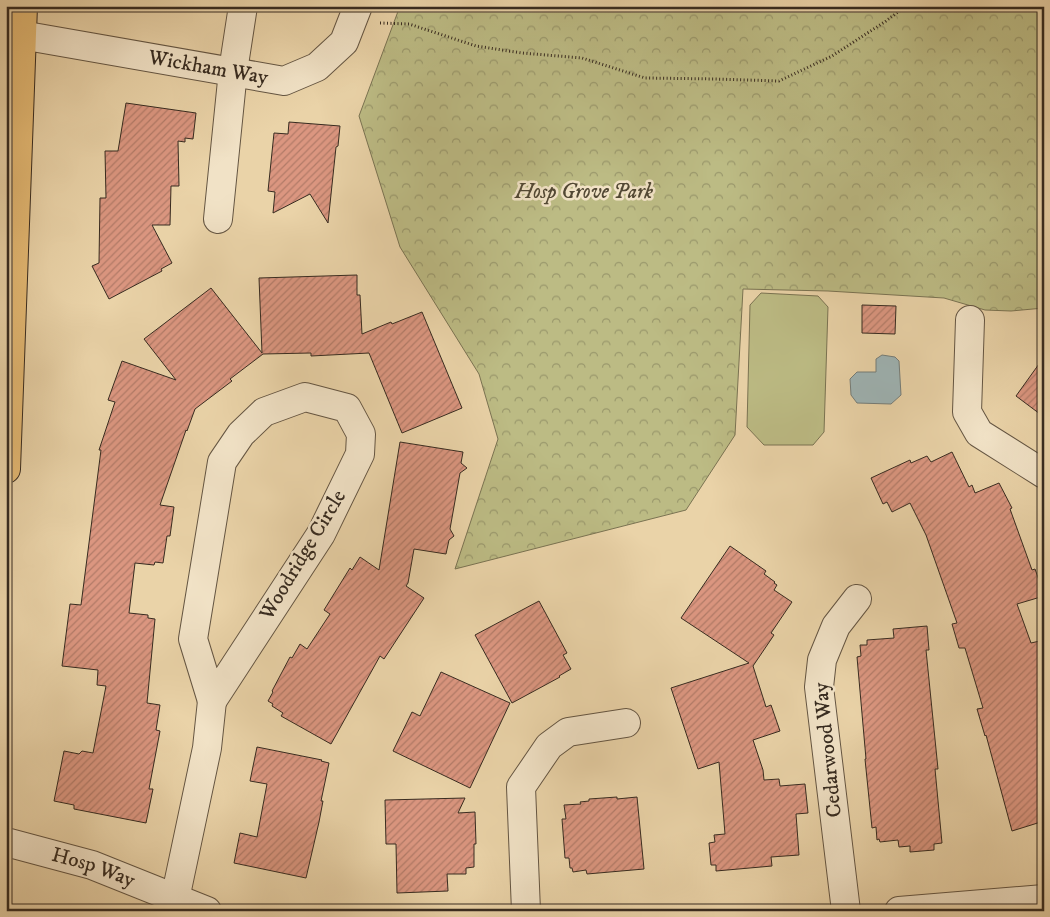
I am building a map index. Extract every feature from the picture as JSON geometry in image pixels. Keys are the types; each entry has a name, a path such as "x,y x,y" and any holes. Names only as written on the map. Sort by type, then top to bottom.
{"main road":[{"path":"6,469 23,6"}],"street":[{"path":"218,219 243,6"},
{"name":"Wickham Way","path":"21,35 284,81 317,68 344,42 355,15"},
{"path":"970,320 967,412 979,433 1044,474"},
{"name":"Woodridge Circle","path":"175,899 207,748 212,701 193,639 222,462 242,434 264,412 305,397 347,408 361,434 360,454 321,534 212,701"},
{"name":"Cedarwood Way","path":"846,911 819,686 822,660 836,626 857,599"},
{"path":"526,911 522,787 549,746 568,732 626,723"},
{"name":"Hosp Way","path":"6,842 92,865 207,911"},
{"path":"899,911 1044,899"}],"path":[{"path":"355,15 409,24 476,46 522,54 582,58 645,78 779,82 832,56 906,6"}],"green space":[{"name":"Hosp Grove Park","path":"400,6 1044,6 1044,308 1011,311 985,310 944,298 828,291 743,289 735,435 686,510 455,569 498,439 479,374 400,247 359,116"},
{"path":"761,293 818,296 828,307 824,432 813,445 764,445 747,427 750,305"}],"shaded area":[{"path":"882,355 895,357 899,361 901,395 891,404 857,403 851,395 850,379 857,372 876,372 876,359"}],"building":[{"path":"126,103 196,113 193,139 185,138 185,142 178,141 179,186 171,186 170,225 152,225 172,263 161,269 162,271 109,299 92,266 99,263 100,198 106,198 105,151 118,151"},
{"path":"289,122 340,126 328,223 310,194 273,213 275,192 268,191 274,133 288,134"},
{"path":"357,275 357,295 360,295 362,334 422,312 462,408 402,433 369,353 311,356 311,353 263,354 195,409 160,505 174,507 170,536 167,536 163,563 155,562 154,565 135,563 129,613 148,615 148,618 155,619 147,703 160,705 156,730 160,731 149,789 153,789 146,823 74,809 74,805 54,801 64,751 79,754 82,751 93,753 106,686 97,685 98,670 62,666 70,604 81,605 101,450 99,450 115,402 108,400 122,361 176,380 144,339 211,288 262,353 259,278"},
{"path":"862,305 896,306 895,334 862,333"},
{"path":"1044,357 1044,417 1016,396"},
{"path":"400,442 463,452 461,463 467,468 460,473 450,529 454,536 449,540 446,554 414,549 406,586 424,598 384,659 380,656 331,744 281,716 283,713 268,701 290,657 292,658 300,644 307,649 330,614 324,610 350,568 352,570 360,557 379,570"},
{"path":"952,452 969,487 972,485 975,493 999,483 1012,508 1010,509 1032,570 1035,569 1044,594 1044,596 1017,604 1031,643 1044,640 1044,821 1012,831 977,709 983,708 965,648 959,648 952,624 957,623 926,535 910,503 892,512 887,502 883,504 871,478 910,460 911,463 927,456 931,462"},
{"path":"730,546 766,571 764,574 777,585 774,590 792,602 771,633 774,635 753,666 766,707 771,705 780,731 753,740 763,770 764,780 779,779 780,786 805,784 808,813 796,814 799,855 771,857 772,866 716,871 716,865 711,865 709,843 715,842 714,835 725,834 719,762 698,769 671,688 749,663 681,618"},
{"path":"539,601 567,653 563,655 571,669 512,703 475,635"},
{"path":"927,626 929,650 926,650 938,769 935,769 942,843 934,844 934,850 910,852 910,846 899,847 898,840 880,842 879,839 877,840 876,827 872,828 857,657 861,656 860,645 867,645 867,640 894,638 893,629"},
{"path":"441,672 510,703 470,788 393,751 412,712 420,716"},
{"path":"257,747 329,763 321,801 323,801 319,822 306,878 234,863 240,833 257,837 267,784 250,781"},
{"path":"617,797 617,799 637,797 644,869 587,874 586,870 573,872 572,868 570,868 569,858 565,858 562,819 566,819 564,805 581,804 580,802 589,801 589,799"},
{"path":"465,798 458,813 475,812 476,844 474,844 474,867 466,868 466,874 447,874 448,891 397,893 396,844 386,844 385,800"}]}
